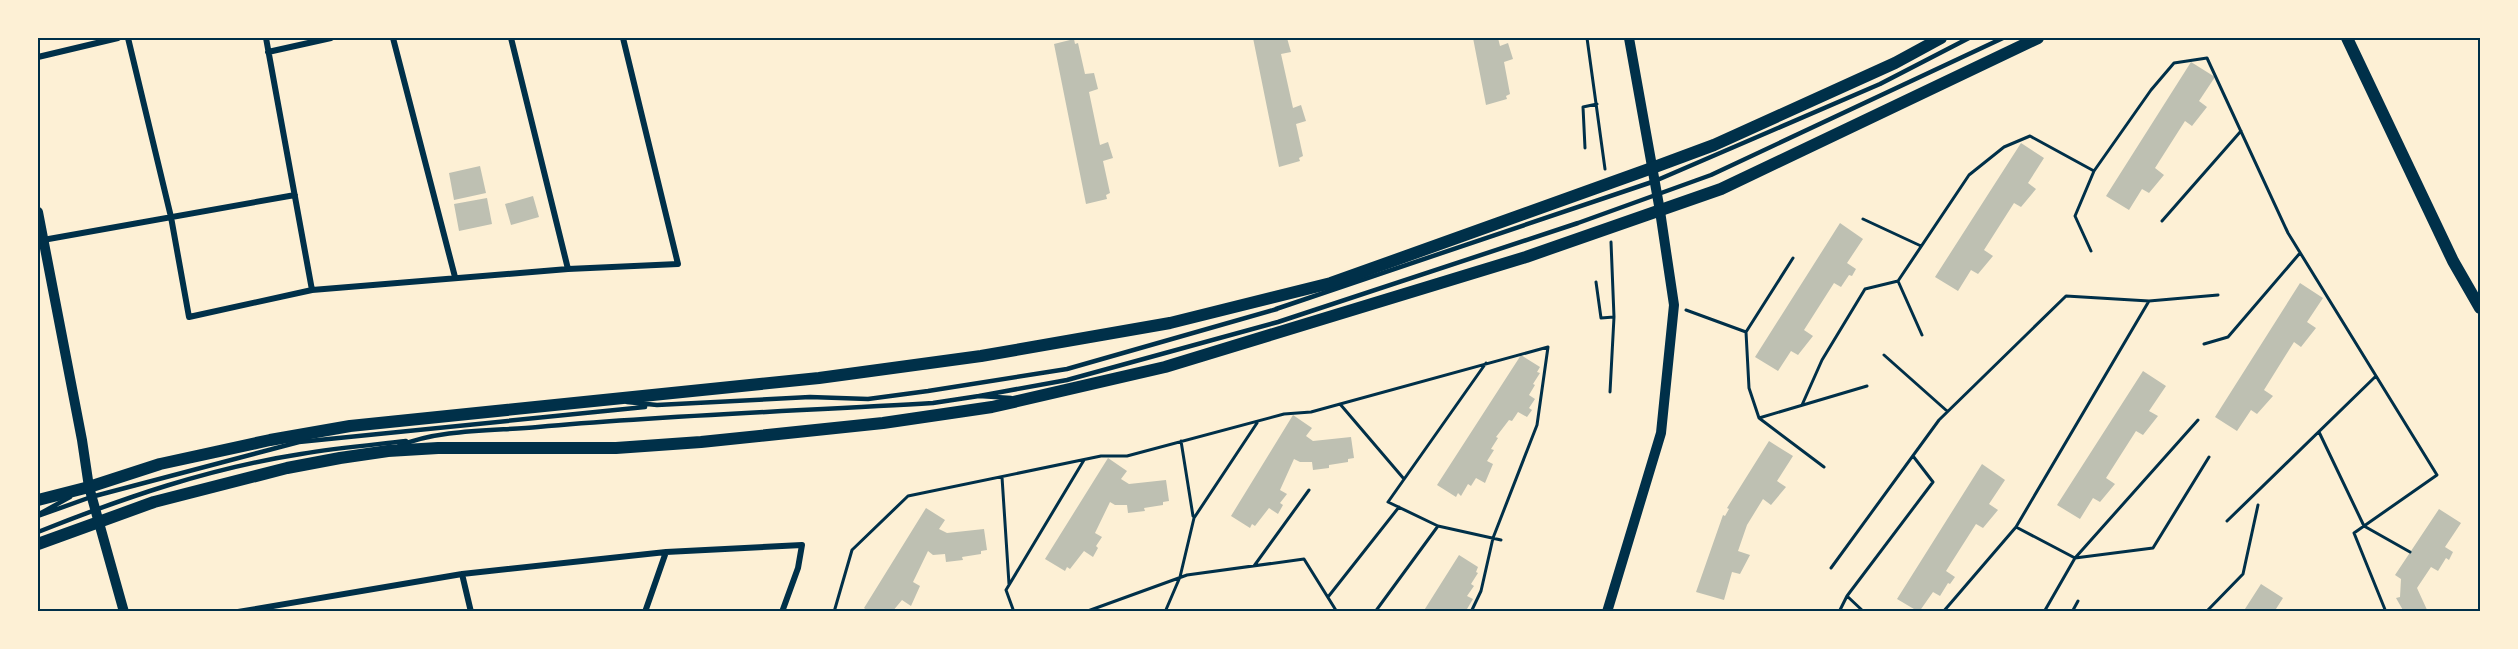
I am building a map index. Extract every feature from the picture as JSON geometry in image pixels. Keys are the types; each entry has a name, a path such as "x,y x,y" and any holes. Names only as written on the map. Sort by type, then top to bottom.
{"main road":[{"path":"38,500 90,492 160,464 270,440 350,426 819,378 981,356 1170,323 1330,282 1652,168 1714,145 1894,63 1941,38"},
{"path":"38,544 96,515 287,468 388,451 438,448 616,447 701,442 884,423 992,407 1165,368 1526,257 1720,189 2038,38"},
{"path":"2348,38 2453,261 2481,308"}],"street":[{"path":"38,57 118,38"},
{"path":"128,38 171,217 189,317 312,290 455,277 678,264 623,38"},
{"path":"266,38 312,290"},
{"path":"268,52 331,38"},
{"path":"393,38 455,277"},
{"path":"511,38 568,269"},
{"path":"1607,612 1661,433 1674,305 1655,181 1629,38"},
{"path":"42,240 295,195"},
{"path":"38,212 90,492 124,612"},
{"path":"239,611 462,574 666,552 802,545 798,568 782,612"},
{"path":"645,612 666,552"},
{"path":"462,574 471,612"}],"lane":[{"path":"38,515 90,492 299,442 657,405 810,397 868,399 1067,369 1276,309 1655,181 1880,84 1970,38"},
{"path":"38,532 96,515 189,478 301,454 436,436 566,424 933,403 1067,380 1278,322 1578,223 1711,175 2003,38"},
{"path":"1276,309 1330,282"},
{"path":"979,396 1027,399"},
{"path":"603,400 657,405"},
{"path":"388,451 411,441"},
{"path":"38,515 90,492"}],"path":[{"path":"2091,251 2075,216 2094,171 2151,90 2174,63 2206,58 2288,233 2437,475 2354,533 2386,612"},
{"path":"1585,148 1583,107 1597,105"},
{"path":"2162,221 2241,131"},
{"path":"1802,405 1822,360 1865,289 1898,281 1969,175 2004,147 2030,136 2094,171"},
{"path":"1863,219 1921,246"},
{"path":"2204,344 2228,336 2300,253"},
{"path":"1794,258 1746,332 1749,388 1759,418 1824,467"},
{"path":"1898,281 1922,335"},
{"path":"1596,282 1601,318 1614,317"},
{"path":"1831,568 1947,411 2066,296 2149,301 2218,295"},
{"path":"1943,612 2016,527 2149,301"},
{"path":"1674,305 1746,332"},
{"path":"834,612 852,550 908,496 1101,456 1127,456 1284,414 1311,412 1548,347 1537,425 1493,538 1481,591 1471,612"},
{"path":"1884,355 1947,411"},
{"path":"1487,362 1388,502 1438,526 1501,540"},
{"path":"2227,521 2376,376"},
{"path":"1759,418 1868,386"},
{"path":"1340,404 1404,479"},
{"path":"2044,612 2075,558 2199,420"},
{"path":"1165,612 1179,577 1194,518 1258,421"},
{"path":"2319,432 2364,526 2410,552"},
{"path":"1181,441 1194,518"},
{"path":"1839,612 1847,596 1933,482 1912,456"},
{"path":"2016,527 2075,558 2153,548 2209,457"},
{"path":"1014,612 1006,590 1084,460"},
{"path":"1002,477 1009,585"},
{"path":"1254,566 1310,490"},
{"path":"2206,612 2243,574 2258,505"},
{"path":"1328,597 1399,507"},
{"path":"1375,612 1438,526"},
{"path":"1085,612 1179,577 1304,559 1337,612"},
{"path":"1847,596 1864,612"},
{"path":"2072,612 2078,601"}],"building":[{"path":"1253,38 1287,38 1291,52 1281,54 1293,108 1301,105 1306,121 1296,124 1303,156 1299,158 1300,161 1279,167"},
{"path":"1473,38 1498,38 1500,46 1508,43 1513,59 1504,62 1510,94 1506,96 1507,99 1486,105"},
{"path":"1074,39 1075,44 1078,43 1085,74 1094,73 1098,89 1089,92 1100,145 1108,142 1113,158 1103,161 1110,193 1106,195 1107,199 1086,204 1054,44"},
{"path":"2191,62 2215,77 2199,101 2207,107 2192,126 2185,121 2155,168 2164,175 2149,193 2142,189 2129,210 2106,196"},
{"path":"2021,143 2044,158 2028,183 2036,189 2021,207 2014,203 1984,250 1993,256 1978,274 1971,270 1958,291 1935,277"},
{"path":"480,166 486,193 454,200 449,173"},
{"path":"533,196 539,217 511,225 505,204"},
{"path":"487,198 492,224 459,231 454,204"},
{"path":"1840,223 1863,239 1847,263 1856,269 1841,287 1834,283 1804,330 1813,336 1798,355 1791,351 1778,371 1755,357"},
{"path":"2300,283 2323,298 2307,322 2316,328 2301,347 2294,342 2264,390 2273,396 2257,414 2251,410 2237,431 2215,417"},
{"path":"1521,355 1540,367 1537,372 1540,373 1529,395 1535,399 1529,408 1532,410 1527,417 1518,412 1496,437 1498,438 1491,449 1494,450 1487,461 1493,464 1485,483 1476,478 1471,486 1468,484 1461,496 1458,493 1456,497 1437,485"},
{"path":"2143,371 2166,386 2149,411 2158,416 2143,435 2136,431 2106,478 2115,484 2100,502 2093,498 2080,519 2057,505"},
{"path":"1293,415 1312,428 1306,436 1313,441 1351,437 1354,458 1348,459 1348,462 1329,465 1329,468 1313,470 1312,462 1300,462 1294,459 1280,490 1287,494 1280,503 1283,505 1278,514 1269,508 1255,526 1252,524 1250,528 1231,516"},
{"path":"1769,441 1793,456 1777,481 1786,487 1771,505 1763,499 1747,525 1738,551 1750,555 1740,574 1732,572 1724,600 1696,592 1723,515 1725,516 1729,509 1727,508"},
{"path":"1108,458 1127,471 1121,479 1129,484 1166,480 1169,501 1163,502 1163,505 1144,508 1145,511 1128,513 1127,505 1115,505 1110,502 1095,533 1102,537 1093,557 1084,551 1070,569 1067,567 1065,571 1045,559"},
{"path":"1982,464 2005,480 1989,504 1998,510 1983,528 1976,524 1946,571 1955,577 1940,596 1933,592 1919,612 1897,599"},
{"path":"926,508 945,520 939,529 947,533 984,529 987,550 981,551 981,554 962,557 963,560 946,562 945,554 933,555 928,551 913,582 920,586 911,606 902,600 892,612 869,612 864,608"},
{"path":"2439,509 2461,523 2445,547 2453,552 2449,560 2446,558 2438,571 2431,567 2417,588 2428,612 2404,612 2396,598 2400,597 2401,579 2395,575"},
{"path":"1459,555 1478,567 1476,572 1478,573 1471,584 1474,586 1467,596 1473,599 1467,609 1471,612 1423,612"},
{"path":"2261,584 2283,598 2274,612 2243,612"}]}
